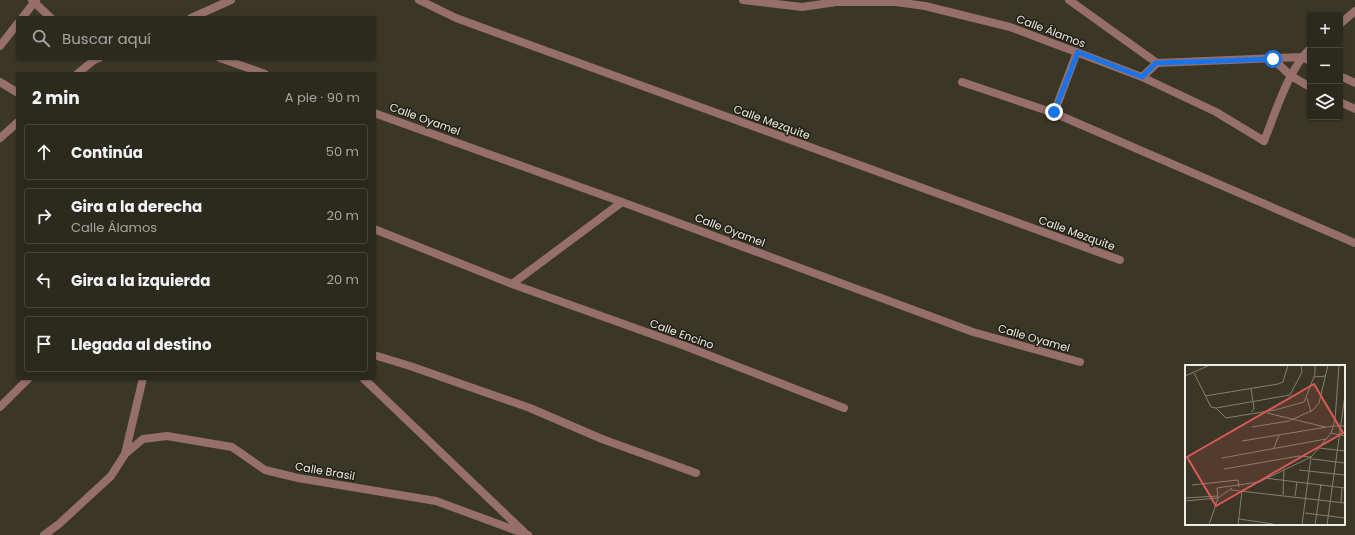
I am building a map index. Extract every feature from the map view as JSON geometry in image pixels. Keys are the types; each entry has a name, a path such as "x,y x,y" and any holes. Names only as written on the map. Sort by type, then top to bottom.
{"street":[{"path":"195,16 231,0"},
{"name":"Calle Mezquite","path":"419,0 456,18 1120,260"},
{"name":"Calle Álamos","path":"743,0 802,7 834,1 896,2 925,6 1010,26 1142,77 1216,112 1264,141 1290,76 1307,52"},
{"path":"23,16 34,1 49,16"},
{"path":"1074,2 1156,63 1302,57 1307,60"},
{"path":"1343,21 1355,11"},
{"path":"0,46 16,26"},
{"path":"1054,112 1078,52"},
{"path":"1273,59 1290,76 1307,86"},
{"path":"79,72 94,60"},
{"path":"226,60 259,72"},
{"path":"1142,77 1156,63"},
{"path":"1343,77 1355,83"},
{"path":"0,82 16,92"},
{"path":"962,82 1054,112 1355,243"},
{"path":"1343,103 1355,109"},
{"name":"Calle Oyamel","path":"376,114 622,202 973,332 1080,362"},
{"path":"0,138 16,124"},
{"path":"512,284 622,202"},
{"name":"Calle Encino","path":"376,230 512,284 685,346 844,408"},
{"path":"376,356 530,408 602,439 696,473"},
{"path":"0,407 27,380"},
{"name":"Calle Brasil","path":"44,535 60,524 111,476 124,454 142,380"},
{"path":"365,380 527,534"},
{"name":"Calle Brasil","path":"124,454 144,439 167,436 232,447 265,470 298,478 436,501 527,534"}],"route":[{"path":"1054,112 1078,52 1142,77 1156,63 1273,59"}]}
